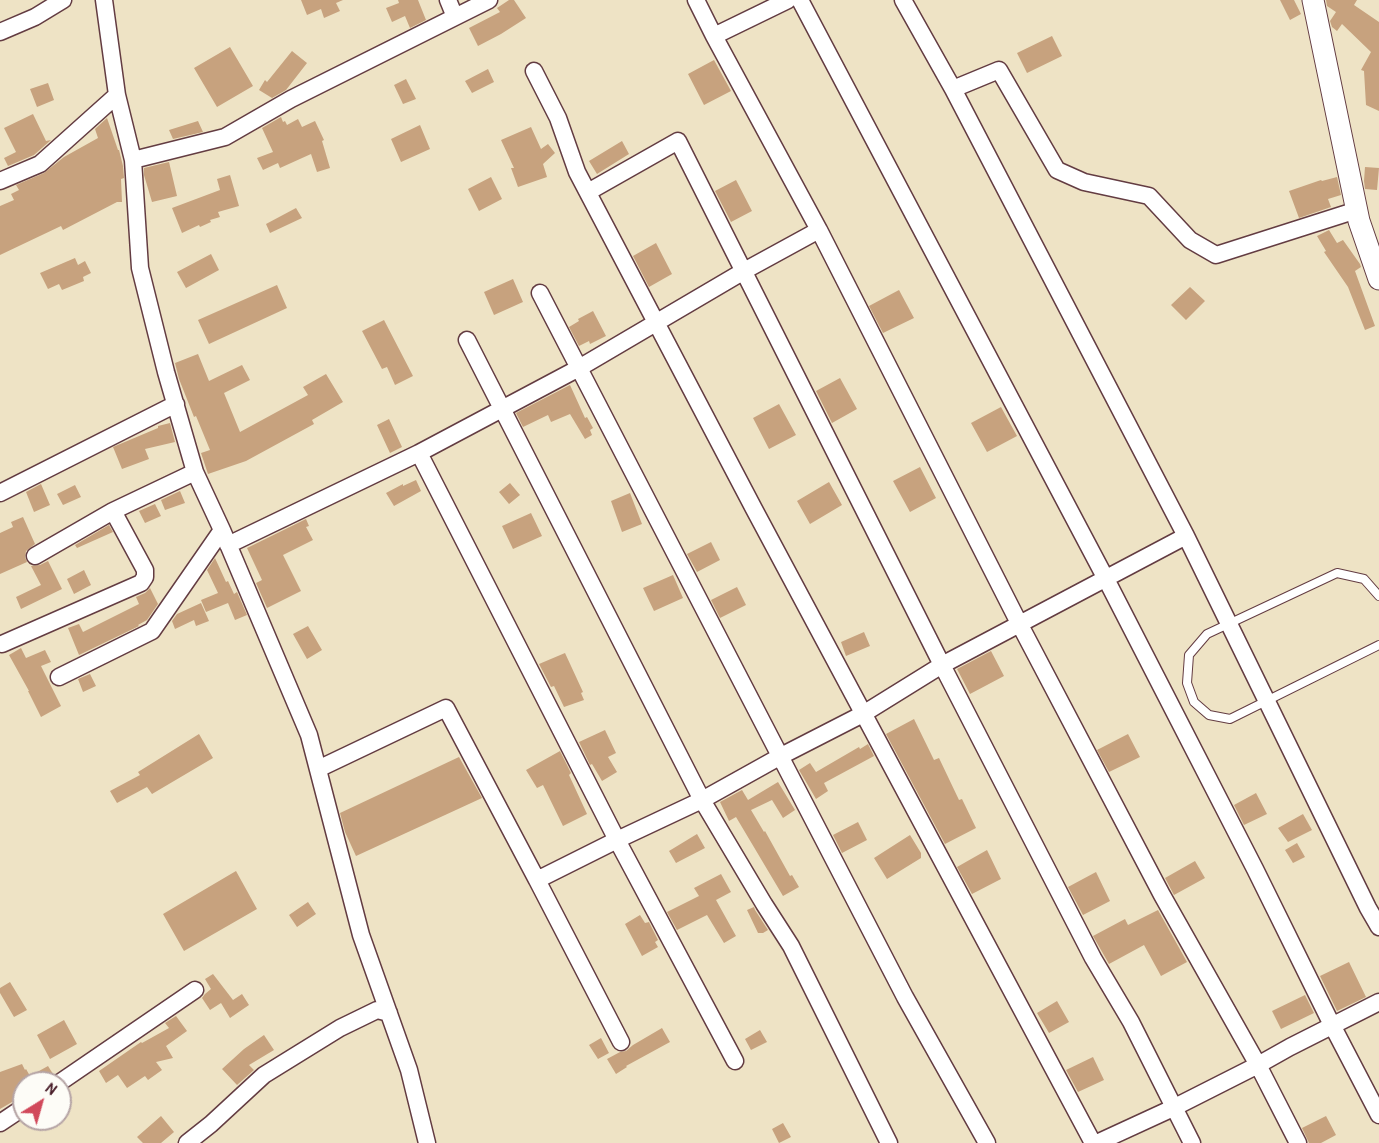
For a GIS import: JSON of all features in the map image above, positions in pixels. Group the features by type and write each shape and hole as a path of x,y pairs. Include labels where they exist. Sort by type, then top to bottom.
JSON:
{"street":[{"path":"0,32 35,17 63,0"},
{"path":"104,0 117,94 133,160 140,268 166,372 195,472 309,735 361,936 410,1070 427,1143"},
{"path":"448,0 455,17"},
{"path":"133,160 225,137 291,99 489,0"},
{"path":"696,0 819,230 1020,625 1162,895 1258,1065 1298,1143"},
{"path":"714,36 788,0"},
{"path":"800,0 1106,579 1379,1115"},
{"path":"903,0 953,89 1186,536 1379,927"},
{"path":"1313,0 1359,221 1379,279"},
{"path":"953,89 999,70 1057,170 1084,182 1149,196 1190,240 1216,255 1357,210"},
{"path":"534,71 558,118 577,172 863,714 1095,1143 1258,1065 1379,1002"},
{"path":"0,181 40,164 117,94"},
{"path":"588,192 678,141 942,665 1093,958 1131,1022 1192,1143"},
{"path":"58,677 152,631 225,538 418,453 579,368 744,271 819,230"},
{"path":"540,293 905,997 987,1143"},
{"path":"467,340 702,800 791,946 889,1143"},
{"path":"0,493 176,404"},
{"path":"418,453 617,840 735,1061"},
{"path":"35,556 113,511 195,472"},
{"path":"3,644 141,583 145,578 145,570 113,511"},
{"path":"537,880 702,800 863,714 942,665 1186,536"},
{"path":"318,769 446,708 621,1042"},
{"path":"72,1074 195,990"},
{"path":"187,1143 264,1075 340,1028 377,1010 389,1012"}],"lane":[{"path":"1379,596 1364,579 1337,573 1207,634 1189,655 1187,683 1194,702 1209,716 1230,719 1379,645"}],"building":[{"path":"301,0 343,0 336,3 340,11 324,18 321,9 307,15"},
{"path":"398,0 418,0 426,20 410,28 405,16 392,22 386,8 399,3"},
{"path":"509,0 514,0 526,18 478,46 469,28 500,12 497,8"},
{"path":"1280,0 1294,0 1301,14 1290,20"},
{"path":"1326,0 1357,0 1354,5 1379,22 1379,111 1366,105 1364,71 1361,70 1371,52 1342,24 1337,31 1332,27 1330,21 1336,12 1327,6"},
{"path":"1052,36 1062,56 1027,73 1017,53"},
{"path":"230,47 253,86 217,107 194,68"},
{"path":"292,51 307,63 286,90 272,98 259,90 265,80 267,82"},
{"path":"714,60 731,91 704,105 688,74"},
{"path":"488,69 494,82 472,93 465,81"},
{"path":"406,79 416,99 403,104 394,85"},
{"path":"48,83 54,100 37,107 30,89"},
{"path":"33,114 46,141 51,140 34,155 8,166 4,158 16,152 4,128"},
{"path":"281,117 287,125 298,119 302,127 315,121 324,140 322,141 330,168 317,172 311,154 280,168 278,163 263,170 257,158 273,152 262,128"},
{"path":"107,118 123,166 122,202 117,202 63,230 61,226 0,255 0,206 14,200 11,194 19,190 16,185 44,173 64,157 98,138 95,129"},
{"path":"198,121 203,132 173,139 169,130"},
{"path":"420,125 430,149 401,162 391,139"},
{"path":"531,127 541,149 548,144 555,153 543,164 547,177 518,187 511,168 514,168 501,140"},
{"path":"622,141 629,154 597,174 589,161"},
{"path":"169,162 177,196 152,202 144,168"},
{"path":"1365,167 1379,168 1377,190 1365,189"},
{"path":"230,175 239,206 218,212 220,217 182,233 172,208 220,190 217,179"},
{"path":"491,177 502,199 479,211 468,189"},
{"path":"1337,177 1341,195 1328,199 1331,207 1299,218 1289,191"},
{"path":"736,180 752,211 731,222 715,191"},
{"path":"296,208 302,218 270,233 266,224"},
{"path":"1329,230 1337,243 1343,240 1360,264 1361,267 1355,271 1375,326 1365,330 1348,287 1324,252 1326,251 1317,236"},
{"path":"656,243 672,274 649,287 633,256"},
{"path":"211,254 219,270 186,288 177,272"},
{"path":"75,258 78,265 85,261 91,273 83,277 84,281 62,290 59,284 48,289 40,273"},
{"path":"513,279 523,302 494,315 484,292"},
{"path":"277,285 287,308 209,344 198,320"},
{"path":"1190,287 1205,301 1186,320 1171,305"},
{"path":"899,290 914,318 883,333 869,306"},
{"path":"593,311 606,336 590,344 589,341 579,346 569,327"},
{"path":"384,320 413,376 395,385 387,367 382,369 362,331"},
{"path":"198,354 209,381 242,365 250,380 224,393 240,432 308,395 303,387 326,374 343,402 312,420 314,424 246,461 208,474 201,453 210,450 196,416 194,417 175,363"},
{"path":"840,378 857,409 832,423 816,391"},
{"path":"570,385 585,418 587,417 593,428 590,430 592,435 585,439 570,414 551,422 548,415 523,427 516,413"},
{"path":"779,404 796,435 769,449 753,418"},
{"path":"1001,407 1017,436 987,452 971,423"},
{"path":"389,419 402,447 390,453 377,425"},
{"path":"170,423 175,442 145,449 149,459 122,469 113,447 158,428 158,426"},
{"path":"920,467 936,498 910,512 893,481"},
{"path":"416,480 421,491 394,506 386,493"},
{"path":"829,482 842,505 810,524 797,501"},
{"path":"510,483 520,495 509,504 499,492"},
{"path":"41,484 50,505 34,512 26,492"},
{"path":"75,485 81,497 63,505 57,494"},
{"path":"180,491 185,503 165,510 161,500"},
{"path":"630,493 642,524 622,532 611,501"},
{"path":"155,504 161,516 145,523 139,511"},
{"path":"531,513 542,536 513,549 502,526"},
{"path":"23,517 35,544 26,551 27,562 0,574 0,533 13,527 11,522"},
{"path":"306,519 309,526 306,527 313,540 283,555 301,591 267,608 256,583 262,580 247,548"},
{"path":"109,525 113,532 77,548 75,545"},
{"path":"711,542 720,560 697,572 687,554"},
{"path":"215,558 226,582 228,581 234,594 237,592 247,615 235,620 228,603 206,612 201,600 218,593 207,570"},
{"path":"48,561 62,589 21,609 16,597 41,585 31,566"},
{"path":"84,570 91,585 74,594 67,579"},
{"path":"673,575 683,598 654,611 643,588"},
{"path":"737,587 746,605 720,618 711,600"},
{"path":"150,588 158,604 147,620 79,655 68,628 79,624 83,632 139,604 136,597"},
{"path":"201,603 209,621 196,626 194,620 175,629 172,621 177,614"},
{"path":"308,626 322,650 307,659 293,634"},
{"path":"864,632 870,646 846,656 841,642"},
{"path":"21,648 26,658 45,650 51,662 41,666 61,706 41,717 9,655"},
{"path":"991,651 1004,676 970,694 957,669"},
{"path":"565,653 583,692 581,693 584,700 564,707 554,686 551,687 539,664"},
{"path":"90,674 96,686 83,692 78,679"},
{"path":"914,719 934,760 939,758 959,800 962,799 976,828 945,844 886,734"},
{"path":"605,730 616,753 608,757 617,772 602,781 592,764 590,765 579,742"},
{"path":"199,734 213,758 152,794 147,787 117,803 110,791 140,775 138,772"},
{"path":"1128,734 1140,757 1109,772 1097,750"},
{"path":"868,744 874,756 824,783 828,791 816,799 799,770 810,763 816,772"},
{"path":"560,751 587,814 563,826 543,785 537,788 526,770"},
{"path":"459,757 482,798 356,856 345,832 340,813"},
{"path":"778,782 795,810 783,818 772,800 751,810 790,876 792,875 799,887 783,896 736,817 729,821 720,802 742,790 748,800"},
{"path":"1256,793 1267,814 1244,825 1234,805"},
{"path":"1303,814 1312,830 1288,842 1278,828"},
{"path":"858,822 867,840 842,853 833,835"},
{"path":"697,834 705,848 676,863 669,851"},
{"path":"910,835 921,853 921,858 887,879 874,858"},
{"path":"1297,843 1305,857 1293,863 1285,850"},
{"path":"987,850 1001,879 972,894 957,867"},
{"path":"1195,861 1205,878 1174,895 1165,878"},
{"path":"236,871 257,909 184,951 163,914"},
{"path":"1096,872 1110,901 1083,915 1068,887"},
{"path":"721,874 731,892 716,900 736,936 724,943 707,915 677,930 667,912 699,896 694,888"},
{"path":"308,902 316,914 297,927 289,915"},
{"path":"754,907 768,930 763,933 758,933 747,910"},
{"path":"1158,910 1187,962 1161,976 1144,945 1109,964 1093,936 1125,919 1128,925"},
{"path":"640,915 645,923 649,922 658,940 655,942 658,947 642,956 625,924"},
{"path":"1349,962 1366,997 1337,1011 1320,976"},
{"path":"213,974 233,1000 242,994 249,1005 230,1018 221,1003 210,1010 202,998 211,989 205,979"},
{"path":"10,982 27,1010 14,1017 0,993 0,988"},
{"path":"1305,995 1314,1013 1281,1029 1272,1011"},
{"path":"1057,1001 1069,1022 1049,1033 1037,1013"},
{"path":"176,1016 187,1031 166,1046 173,1058 156,1062 162,1070 148,1080 145,1076 127,1088 118,1075 106,1083 99,1071 141,1042 169,1028 165,1023"},
{"path":"64,1020 77,1044 50,1059 37,1035"},
{"path":"662,1028 670,1042 616,1074 607,1059 626,1051"},
{"path":"760,1030 767,1042 751,1050 745,1039"},
{"path":"264,1035 274,1050 249,1065 254,1070 237,1085 222,1069"},
{"path":"601,1038 609,1053 598,1059 589,1045"},
{"path":"1093,1057 1104,1080 1078,1092 1066,1070"},
{"path":"22,1064 27,1071 12,1071 12,1102 0,1109 0,1072"},
{"path":"48,1066 51,1071 39,1071"},
{"path":"161,1116 174,1132 161,1143 143,1143 137,1137"},
{"path":"1326,1116 1336,1135 1321,1143 1309,1143 1302,1128"},
{"path":"783,1123 791,1137 779,1143 772,1129"}]}
